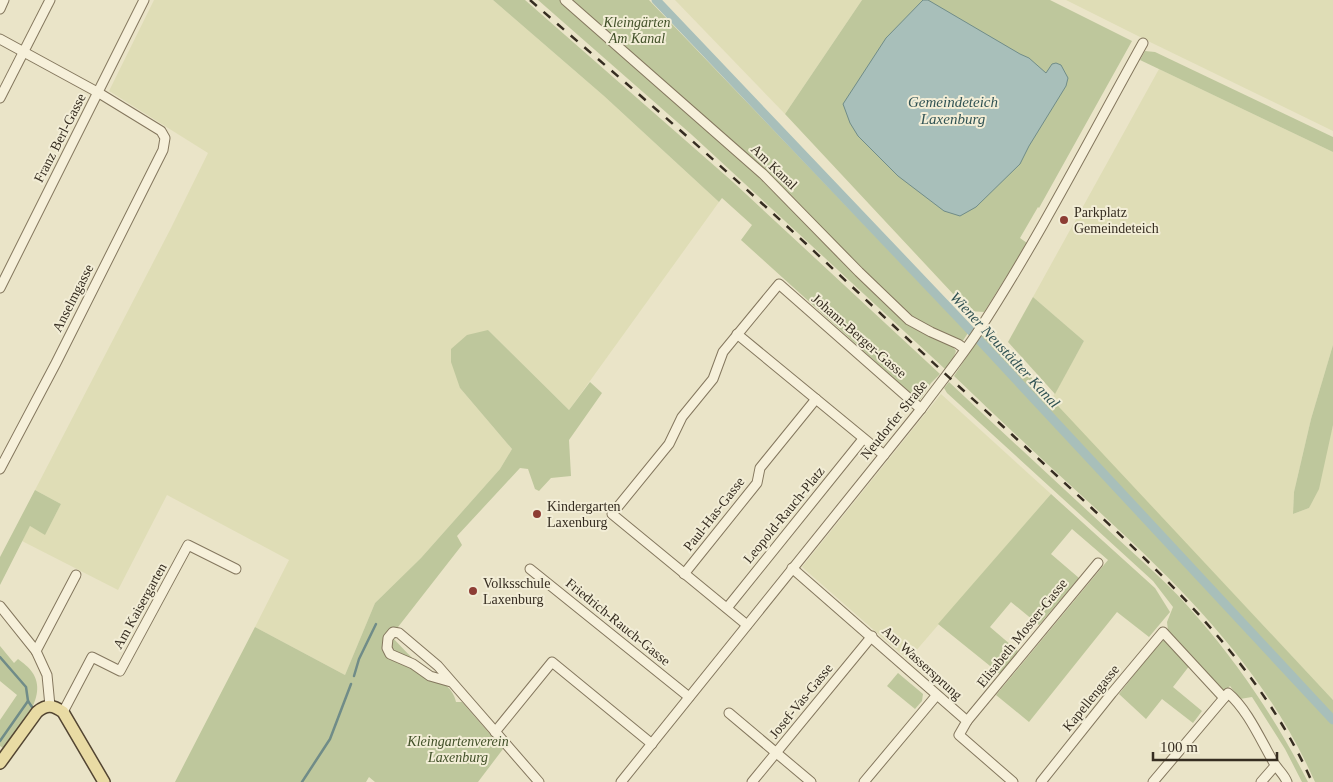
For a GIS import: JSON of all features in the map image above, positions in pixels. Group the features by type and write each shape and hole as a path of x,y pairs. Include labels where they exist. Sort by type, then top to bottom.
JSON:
{"main road":[{"path":"0,763 37,712 45,706 56,707 63,712 104,782"}],"street":[{"path":"0,9 4,0"},
{"path":"0,98 50,0"},
{"name":"Franz Berl-Gasse","path":"0,288 144,0"},
{"name":"Am Kanal","path":"565,0 763,174 909,320 965,349"},
{"path":"0,39 98,93"},
{"name":"Neudorfer Straße","path":"621,782 921,410 979,330 1036,237 1143,43"},
{"name":"Anselmgasse","path":"0,469 56,363 163,150 165,138 161,131 98,93"},
{"name":"Johann-Berger-Gasse","path":"738,334 779,284 921,410"},
{"path":"747,625 612,514 669,444 682,417 713,379 723,352 738,334 884,455"},
{"name":"Paul-Has-Gasse","path":"684,574 757,483 760,468 816,399"},
{"name":"Leopold-Rauch-Platz","path":"727,608 863,439"},
{"name":"Am Kaisergarten","path":"63,712 92,657 120,671 188,545 236,569"},
{"name":"Elisabeth Mosser-Gasse","path":"967,722 1098,563"},
{"name":"Am Wassersprung","path":"792,568 872,636 936,696 967,722"},
{"name":"Friedrich-Rauch-Gasse","path":"530,569 689,697"},
{"path":"36,651 76,575"},
{"path":"0,606 36,651 47,675 50,706"},
{"path":"451,682 430,676 413,664 390,654 387,648 388,638 393,632 399,633 438,666 539,782"},
{"name":"Kapellengasse","path":"1041,782 1163,632 1224,698"},
{"name":"Josef-Vas-Gasse","path":"752,782 872,636"},
{"path":"495,732 552,662 652,744"},
{"path":"1153,782 1228,694 1235,699 1262,740 1275,766 1283,773 1287,782"},
{"path":"864,782 936,696"},
{"path":"730,713 811,782"},
{"path":"967,722 959,735 1013,782"},
{"path":"1262,782 1275,766"}],"shaded area":[{"path":"154,0 493,0 604,96 719,202 569,410 488,330 460,388 512,449 500,469 421,558 375,603 345,675 255,627 289,560 167,495 118,590 22,541 30,526 45,534 61,504 35,490 208,153 109,91"},
{"path":"675,0 862,0 785,114"},
{"path":"1066,0 1333,0 1333,131 1150,42"},
{"path":"1159,69 1333,152 1333,345 1311,419 1294,492 1293,514 1309,508 1333,425 1333,700 1051,400 1084,341 1033,297"},
{"path":"941,394 1051,494 908,660 802,567"}],"green space":[{"path":"493,0 525,0 733,182 940,374 931,383 919,401 741,240 752,225 722,198 719,202 604,96"},
{"name":"Kleingärten Am Kanal","path":"538,0 649,0 968,333 962,342 951,344 956,351 953,359 945,369 692,135"},
{"path":"862,0 1050,0 1132,41 1039,208 1020,238 1027,243 1025,247 984,312 969,311 785,114"},
{"path":"1145,51 1155,52 1333,137 1333,152 1140,60"},
{"path":"1033,297 1084,341 1055,394 1008,342"},
{"name":"Kleingartenverein Laxenburg","path":"488,330 569,410 590,382 602,393 569,440 571,476 551,478 539,491 535,489 528,469 520,468 457,536 462,545 391,636 416,661 448,687 456,702 462,702 503,749 478,782 375,782 369,777 366,782 175,782 255,627 345,675 375,603 421,558 500,469 512,449 460,388 451,362 451,349 467,335"},
{"path":"983,332 989,332 1333,700 1333,782 1315,782 1294,739 1269,699 1213,626 1182,592 1150,559 954,376"},
{"path":"1333,345 1333,425 1319,489 1309,508 1293,514 1294,492 1311,419"},
{"path":"949,382 1153,571 1188,606 1230,657 1258,697 1308,782 1302,782 1285,749 1252,697 1240,699 1230,686 1225,691 1220,690 1204,669 1168,631 1167,622 1173,607 1153,581 947,393 944,388"},
{"path":"35,490 61,504 45,535 30,526 0,585 0,557"},
{"path":"1051,494 1155,588 1170,612 1149,637 1117,612 1029,722 996,695 1108,560 1072,529 1051,554 1079,578 1039,625 1011,602 990,627 1018,651 1000,674 938,624"},
{"path":"1167,639 1190,665 1173,687 1202,711 1193,723 1162,699 1146,719 1119,694 1160,642"},
{"path":"0,646 14,663 18,659 31,670 36,682 37,692 23,723 3,748 0,746 0,720 17,695 0,681"},
{"path":"898,673 923,694 922,701 915,709 887,686"}],"water":[{"name":"Gemeindeteich Laxenburg","path":"923,0 928,0 1029,58 1046,73 1052,64 1061,65 1068,78 1066,86 1020,164 976,207 960,216 944,211 898,176 858,136 850,123 843,104 886,38"}],"waterway":[{"name":"Wiener Neustädter Kanal","path":"656,0 968,328 1333,720"},
{"path":"354,676 359,659 376,624"},
{"path":"0,657 26,687 28,701 0,741"},
{"path":"302,782 330,739 351,684"},
{"path":"28,701 32,707"}],"railway":[{"path":"530,0 757,199 1143,557 1199,615 1251,678 1294,745 1312,782"}],"place":[{"name":"Parkplatz Gemeindeteich","path":"1064,220"},
{"name":"Kindergarten Laxenburg","path":"537,514"},
{"name":"Volksschule Laxenburg","path":"473,591"}]}
